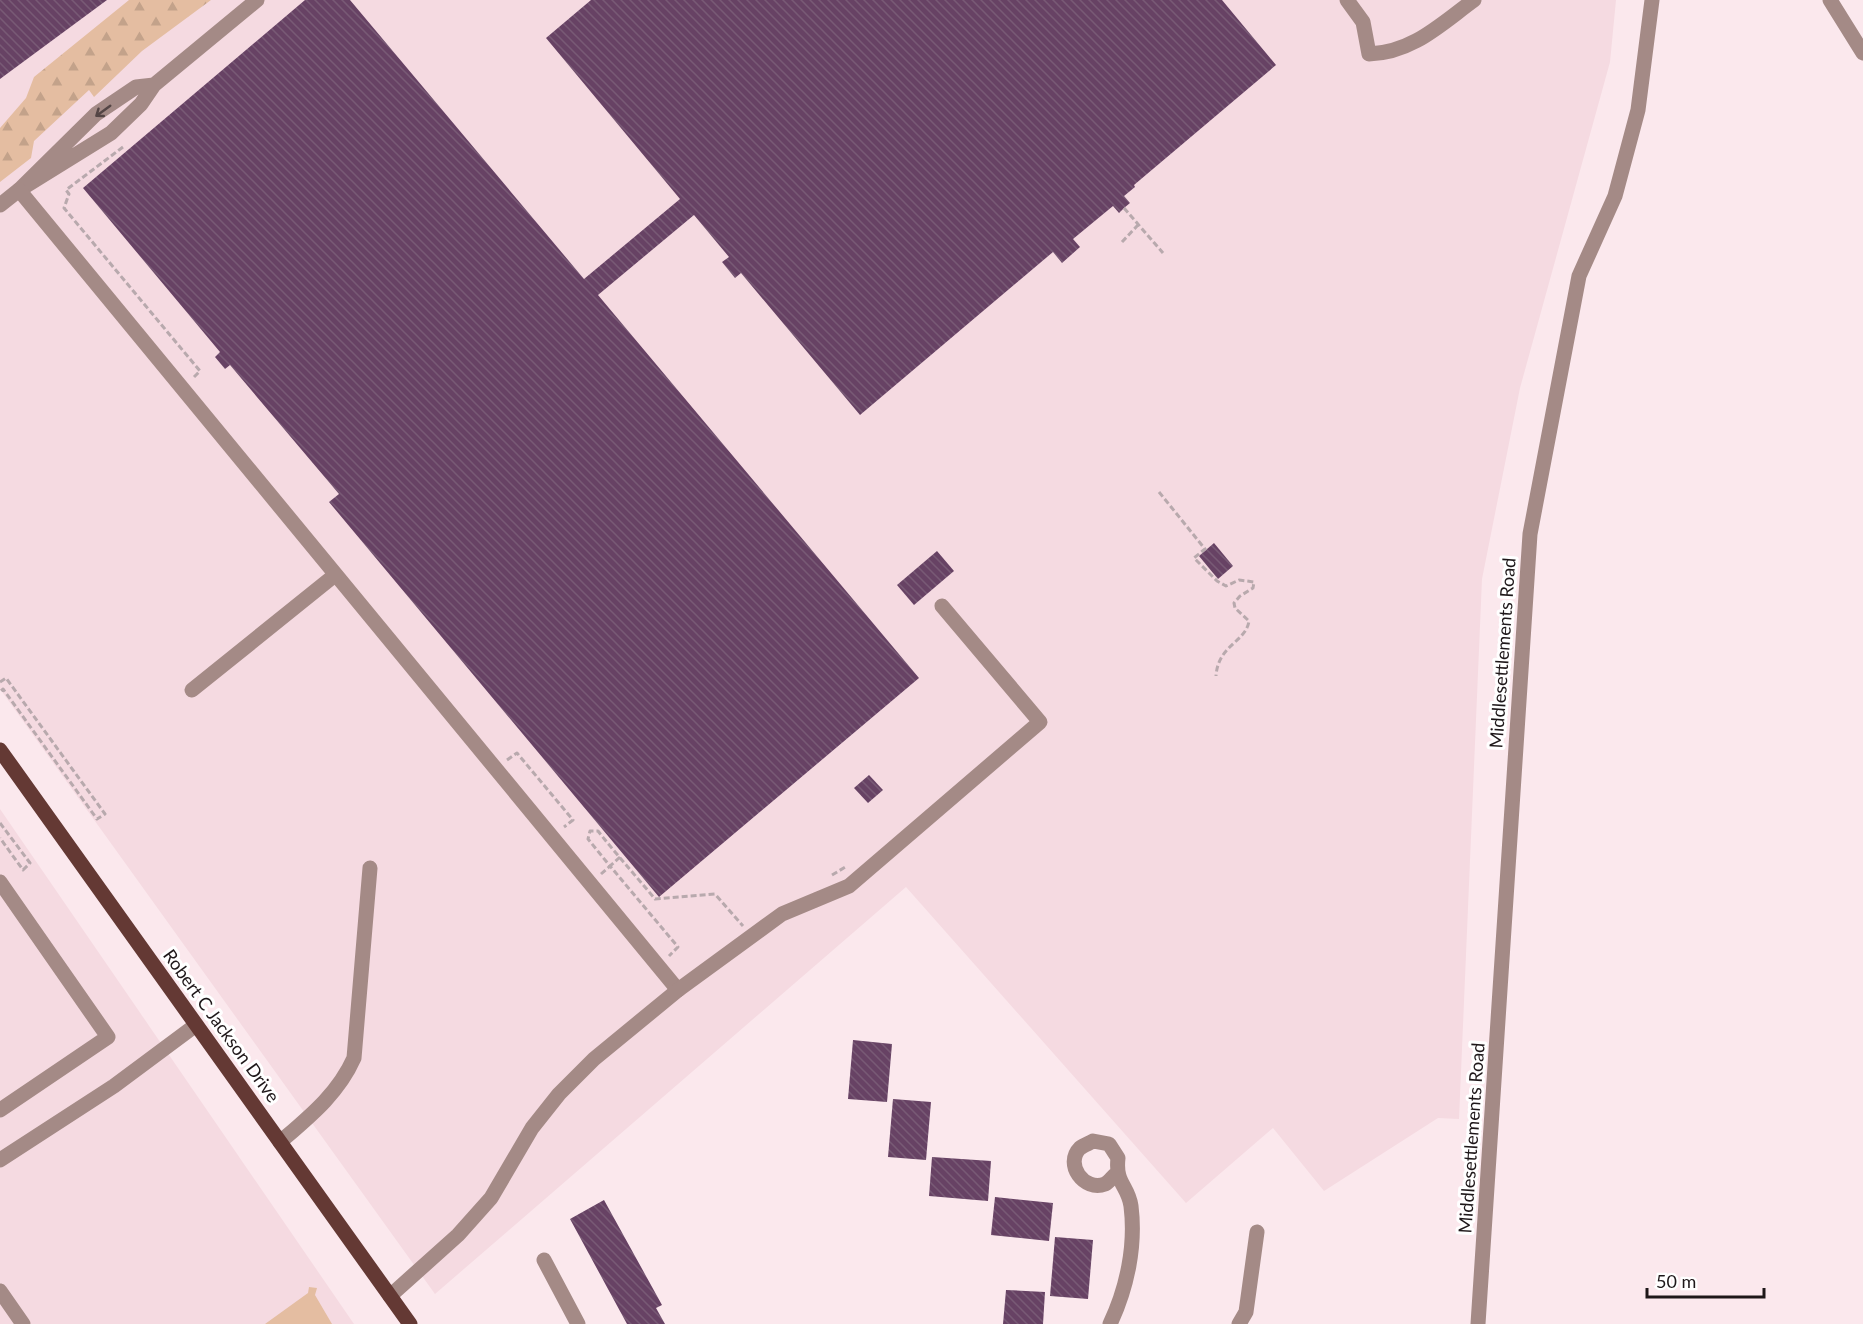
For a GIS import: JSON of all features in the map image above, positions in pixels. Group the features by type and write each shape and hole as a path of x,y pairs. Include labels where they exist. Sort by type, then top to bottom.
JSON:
{"main road":[{"name":"Robert C Jackson Drive","path":"0,750 410,1324"}],"street":[{"path":"19,190 111,133 141,104 154,85 257,0"},
{"path":"1347,0 1363,22 1369,54 1389,54 1410,46 1474,0"},
{"name":"Middlesettlements Road","path":"1478,1324 1530,534 1579,276 1615,195 1638,110 1652,0"},
{"path":"1830,0 1863,53"},
{"path":"0,205 19,190 96,114 136,87 154,85"},
{"path":"19,190 678,990"},
{"path":"192,690 335,575"},
{"path":"390,1296 458,1235 491,1198 531,1128 559,1094 594,1059 678,990 782,914 849,886 1040,722 942,606"},
{"path":"280,1142 333,1094 345,1079 354,1058 370,868"},
{"path":"0,882 108,1037 0,1110"},
{"path":"0,1160 114,1086 196,1025"},
{"path":"1110,1324 1130,1270 1131,1204 1116,1174"},
{"path":"1239,1324 1246,1312 1257,1232"},
{"path":"544,1260 578,1324"},
{"path":"0,1291 23,1324"}],"path":[{"path":"123,147 66,190 69,194 64,208 200,371 189,381"},
{"path":"1124,208 1163,253"},
{"path":"1122,242 1138,225"},
{"path":"1159,492 1205,549 1194,558 1209,574 1226,586 1239,580 1254,582 1253,588 1234,603 1235,608 1249,621 1248,629 1221,656 1216,676"},
{"path":"0,682 6,678 105,814 97,819 2,691"},
{"path":"498,753 506,762 517,753 573,820 561,829"},
{"path":"0,823 30,863 23,870 0,838"},
{"path":"675,963 668,957 678,947 588,839 590,831 598,831 655,899 715,894 743,926 735,932"},
{"path":"593,868 599,876 620,857"},
{"path":"828,878 848,866"}],"shaded area":[{"path":"0,0 1616,0 1610,62 1520,388 1482,579 1459,1119 1438,1118 1324,1191 1273,1128 1186,1203 906,887 435,1294 0,689"},
{"path":"0,809 354,1324 0,1324"}],"green space":[{"path":"129,0 211,0 142,51 94,97 89,90 34,141 31,158 0,182 0,128 26,98 34,77"},
{"path":"309,1287 317,1288 315,1295 332,1324 265,1324 308,1293"}],"building":[{"path":"0,0 107,0 0,79"},
{"path":"305,0 350,0 584,279 680,199 546,38 591,0 1222,0 1276,65 1134,185 1135,187 1124,196 1130,203 1119,213 1113,206 1073,239 1080,247 1062,263 1053,252 860,415 741,273 735,278 722,262 729,257 694,215 598,295 919,678 659,897 329,502 339,494 230,365 225,369 215,357 220,352 83,188"},
{"path":"1214,543 1233,566 1218,579 1199,556"},
{"path":"937,551 954,571 914,605 897,585"},
{"path":"869,775 883,790 868,803 854,788"},
{"path":"853,1040 892,1044 887,1102 848,1099"},
{"path":"893,1099 931,1102 926,1160 888,1157"},
{"path":"932,1157 991,1161 988,1201 929,1196"},
{"path":"995,1197 1053,1203 1049,1241 991,1235"},
{"path":"604,1200 662,1305 656,1308 665,1324 627,1324 570,1219"},
{"path":"1055,1237 1093,1240 1088,1299 1050,1296"},
{"path":"1006,1290 1045,1292 1043,1324 1003,1324"}]}
